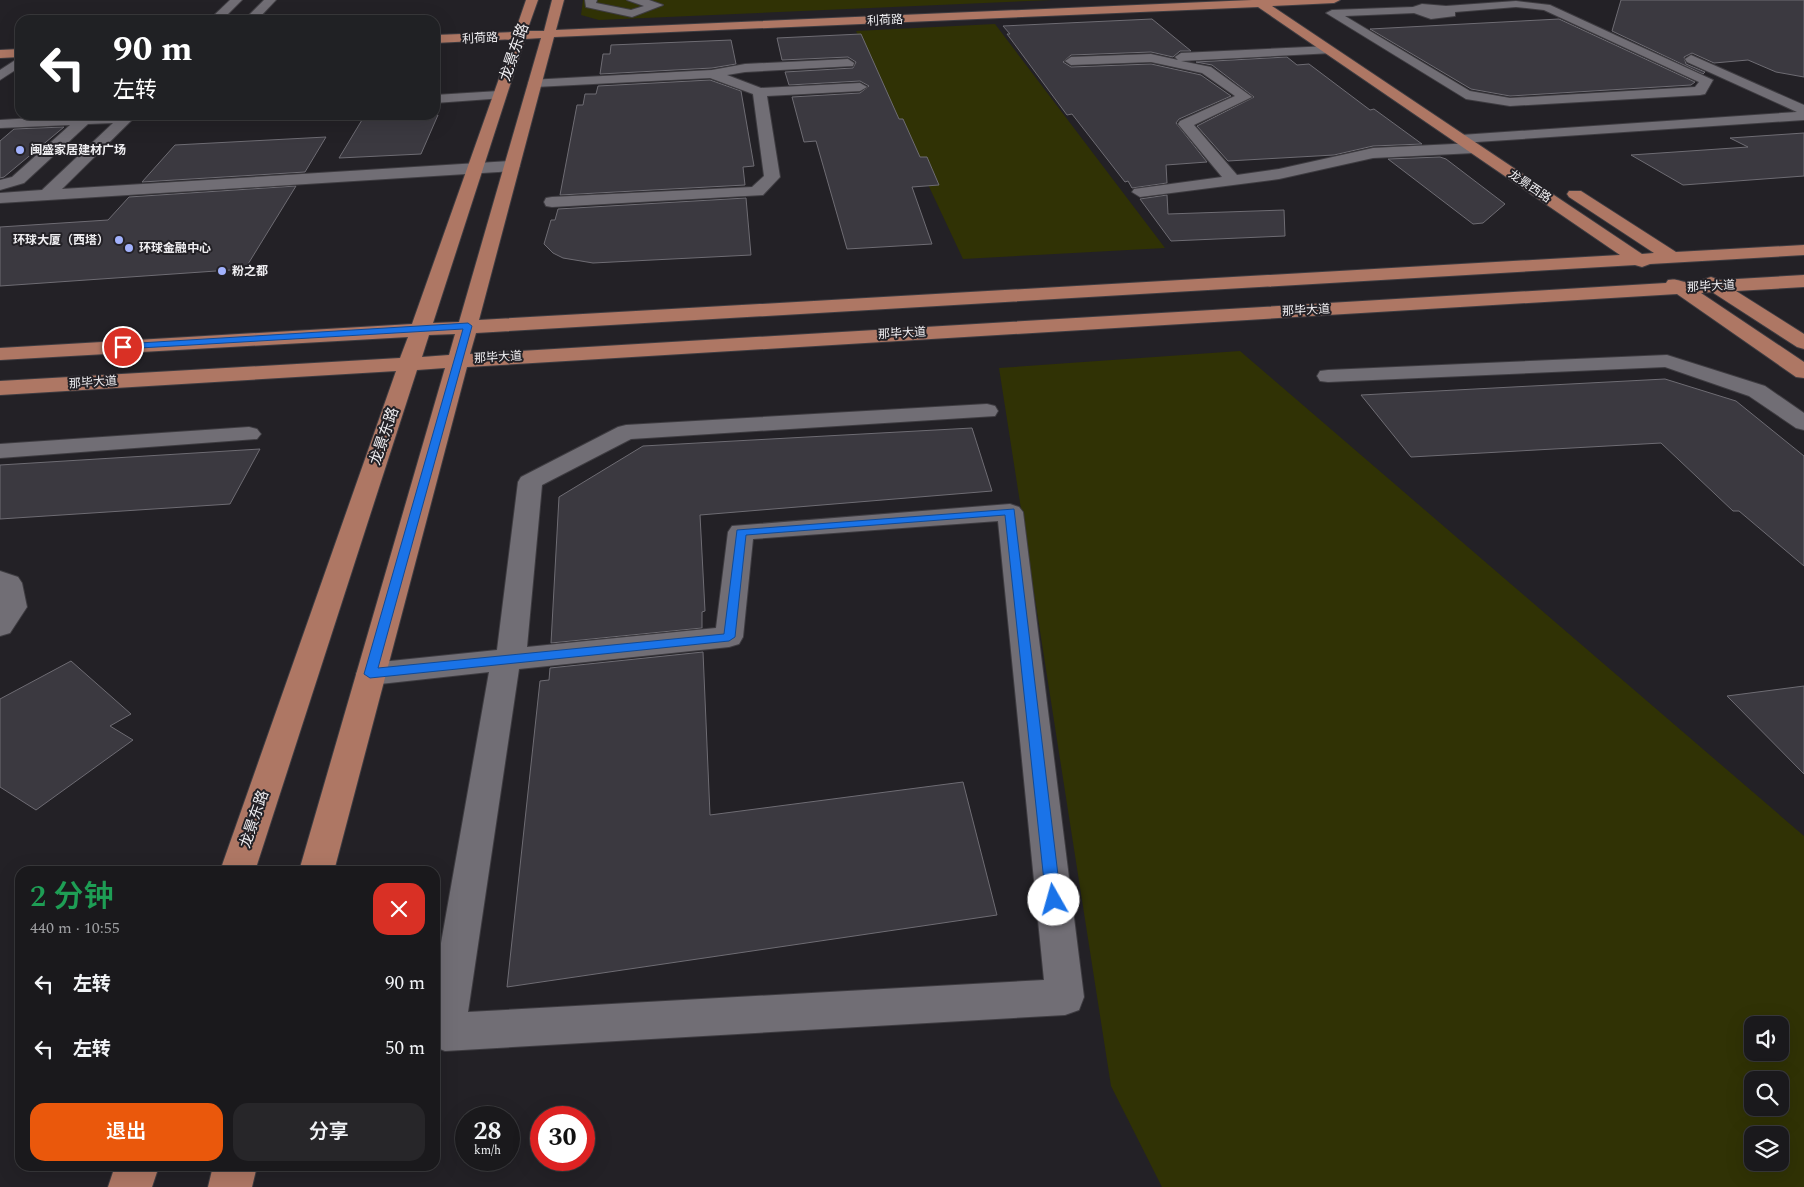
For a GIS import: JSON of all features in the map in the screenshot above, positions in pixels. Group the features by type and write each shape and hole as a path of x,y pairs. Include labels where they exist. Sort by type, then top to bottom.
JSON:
{"main road":[{"name":"龙景东路","path":"239,866 532,0"},
{"name":"龙景东路","path":"317,866 558,0"},
{"name":"利荷路","path":"440,40 549,32 1229,0"},
{"name":"利荷路","path":"549,32 1334,0"},
{"path":"1280,1 1414,88"},
{"name":"龙景西路","path":"1258,2 1804,372"},
{"name":"利荷路","path":"440,35 520,34"},
{"path":"0,54 15,53"},
{"path":"0,59 15,59"},
{"name":"龙景西路","path":"1463,121 1513,153"},
{"name":"龙景西路","path":"1563,186 1804,344"},
{"path":"0,354 1804,250"},
{"name":"那毕大道","path":"0,388 409,362 1804,281"},
{"path":"130,1187 135,1171"},
{"path":"230,1187 235,1171"}],"street":[{"path":"220,15 236,0"},
{"path":"255,15 270,0"},
{"path":"591,0 590,5 632,14 656,5 633,0"},
{"path":"1395,0 1419,11"},
{"path":"1426,0 1446,10 1512,17 1566,16"},
{"path":"1560,0 1804,110"},
{"path":"1516,4 1546,7 1706,80 1700,91 1510,102 1466,95 1332,14 1419,11 1516,4"},
{"path":"1350,24 1411,22 1419,11"},
{"path":"1071,61 1329,50"},
{"path":"1151,58 1206,70 1244,97 1185,124 1232,180"},
{"path":"0,75 15,63"},
{"path":"535,83 712,74 745,68 848,63"},
{"path":"0,75 15,74"},
{"path":"712,74 760,92 860,87"},
{"path":"552,202 758,192 772,177 760,92"},
{"path":"440,99 500,95"},
{"path":"1140,192 1279,174 1373,153 1468,143 1488,137 1804,116"},
{"path":"0,124 50,120"},
{"path":"0,185 18,180 84,120"},
{"path":"47,195 124,120"},
{"path":"0,198 512,166"},
{"path":"1328,376 1667,361 1757,391 1804,422"},
{"path":"370,674 509,659 729,637 741,532 1010,512 1065,998 445,1032 509,659 530,482 626,432 987,410"},
{"path":"0,451 249,434"},
{"path":"0,580 8,583 13,607 0,626"}],"shaded area":[{"path":"583,0 1052,0 599,20 581,15"},
{"path":"995,24 1165,248 963,259 856,31"},
{"path":"1240,351 1804,836 1804,1187 1162,1187 1111,1086 999,368"}],"building":[{"path":"1621,0 1804,0 1804,77 1776,72 1748,60 1714,63 1692,53 1684,57 1686,64 1705,72 1703,74 1612,31"},
{"path":"1152,19 1191,51 1180,51 1173,57 1151,52 1071,55 1063,62 1071,67 1151,64 1201,75 1231,96 1179,119 1176,123 1207,162 1166,165 1167,183 1132,188 1128,181 1125,182 1072,114 1067,115 1003,26"},
{"path":"1559,19 1695,82 1691,85 1510,96 1471,89 1370,29"},
{"path":"861,34 899,119 903,119 920,157 927,157 939,185 912,187 932,244 847,249 816,141 804,142 792,97 860,93 869,86 860,81 789,85 785,72 853,68 856,62 848,57 782,60 777,38"},
{"path":"731,40 736,64 712,68 600,74 603,54 610,54 611,45"},
{"path":"1287,57 1297,65 1309,64 1370,110 1374,109 1422,144 1373,146 1334,155 1228,161 1197,126 1254,97 1212,65 1196,62"},
{"path":"710,80 741,91 754,166 743,167 745,185 560,195 577,105 583,105 585,94 596,94 598,86"},
{"path":"362,120 436,120 421,154 339,158"},
{"path":"64,127 4,177 0,178 0,141 14,129"},
{"path":"1804,133 1804,176 1683,185 1631,155 1748,147 1730,138"},
{"path":"326,137 305,172 142,182 175,145"},
{"path":"1440,157 1446,159 1505,204 1483,223 1473,224 1388,159"},
{"name":"环球金融中心","path":"296,186 245,269 0,286 0,227 108,220 129,197"},
{"path":"1167,195 1168,214 1284,210 1285,236 1171,241 1140,199"},
{"path":"746,198 751,255 593,263 563,258 553,253 544,244 551,220 555,220 558,209"},
{"path":"1665,379 1736,401 1804,456 1804,566 1739,511 1733,511 1661,443 1411,457 1361,395"},
{"path":"972,428 992,491 700,515 705,611 702,612 702,628 551,643 559,497 643,446"},
{"path":"260,449 230,504 0,519 0,465"},
{"path":"703,652 710,815 963,782 997,915 507,987 540,681 549,680 550,668"},
{"path":"71,661 131,714 110,726 133,740 36,810 0,787 0,699"},
{"path":"1804,686 1804,774 1727,696"}],"place":[{"name":"闽盛家居建材广场","path":"20,150"},
{"name":"环球大厦（西塔）","path":"119,240"},
{"name":"环球金融中心","path":"129,248"},
{"name":"粉之都","path":"222,271"}],"route":[{"path":"123,347 468,326 370,674 729,637 741,532 1010,512 1054,900"}]}
